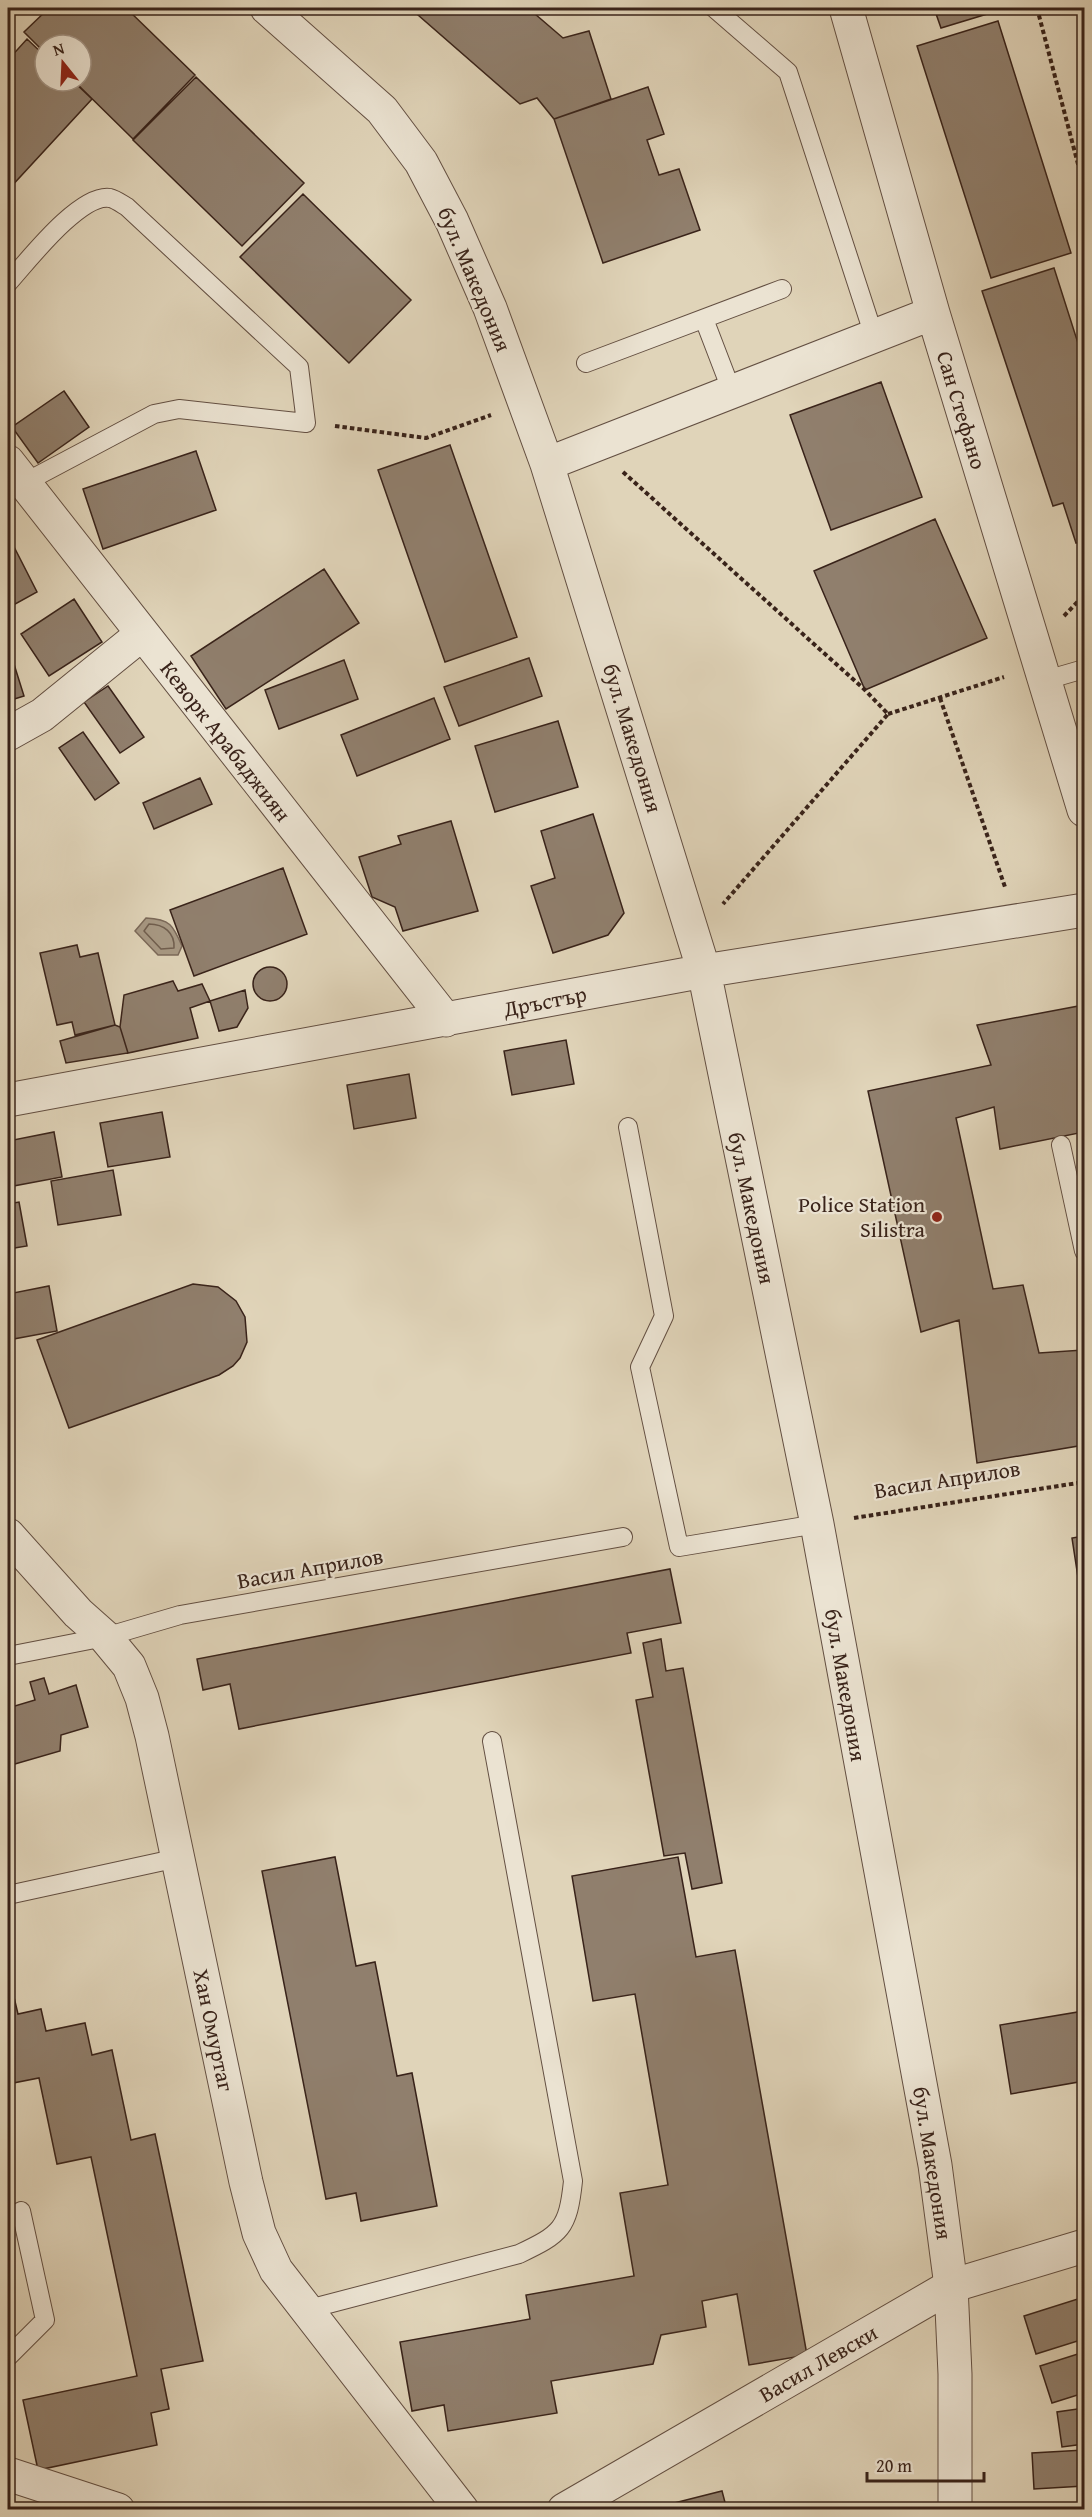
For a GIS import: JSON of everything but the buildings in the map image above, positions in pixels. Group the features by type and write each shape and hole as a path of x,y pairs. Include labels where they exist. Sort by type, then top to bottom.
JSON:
{"street":[{"name":"бул. Македония","path":"267,8 382,110 421,162 462,243 490,308 547,464 695,936 817,1524 935,2164 951,2286 955,2374 955,2510"},
{"name":"Сан Стефано","path":"846,8 933,313 1084,810"},
{"path":"547,464 933,313"},
{"name":"Кеворк Арабаджиян","path":"16,472 446,1020"},
{"path":"8,734 42,715 142,634"},
{"name":"Дръстър","path":"8,1100 704,971 1084,910"},
{"name":"Хан Омуртаг","path":"8,1535 78,1613 105,1637 129,1666 142,1698 246,2182 259,2233 276,2270 462,2510"},
{"name":"Васил Левски","path":"565,2509 951,2286 1084,2246"},
{"path":"8,2474 118,2510"}],"lane":[{"path":"714,8 788,72 874,336"},
{"path":"8,283 77,210 93,201 109,198 127,207 299,367 306,423 179,409 154,414 16,472"},
{"path":"586,363 782,289"},
{"path":"704,319 732,392"},
{"path":"1043,673 1084,669"},
{"path":"628,1127 664,1316 640,1367 679,1547 817,1524"},
{"path":"1060,1145 1084,1251"},
{"name":"Васил Априлов","path":"8,1656 105,1637 180,1615 623,1537"},
{"path":"305,2310 519,2254 552,2238 570,2212 573,2181 492,1741"},
{"path":"8,1895 178,1858"},
{"path":"8,2357 45,2320 21,2211"}],"path":[{"path":"1037,8 1084,187"},
{"path":"306,423 426,438 525,403"},
{"path":"594,445 865,690 888,714"},
{"path":"695,936 888,714 940,698 1043,673"},
{"path":"940,698 1016,920"},
{"name":"Васил Априлов","path":"817,1524 1084,1482"}],"water":[{"path":"146,918 170,924 182,946 178,955 158,955 135,931"}],"place":[{"name":"Police Station Silistra","path":"937,1217"}]}
